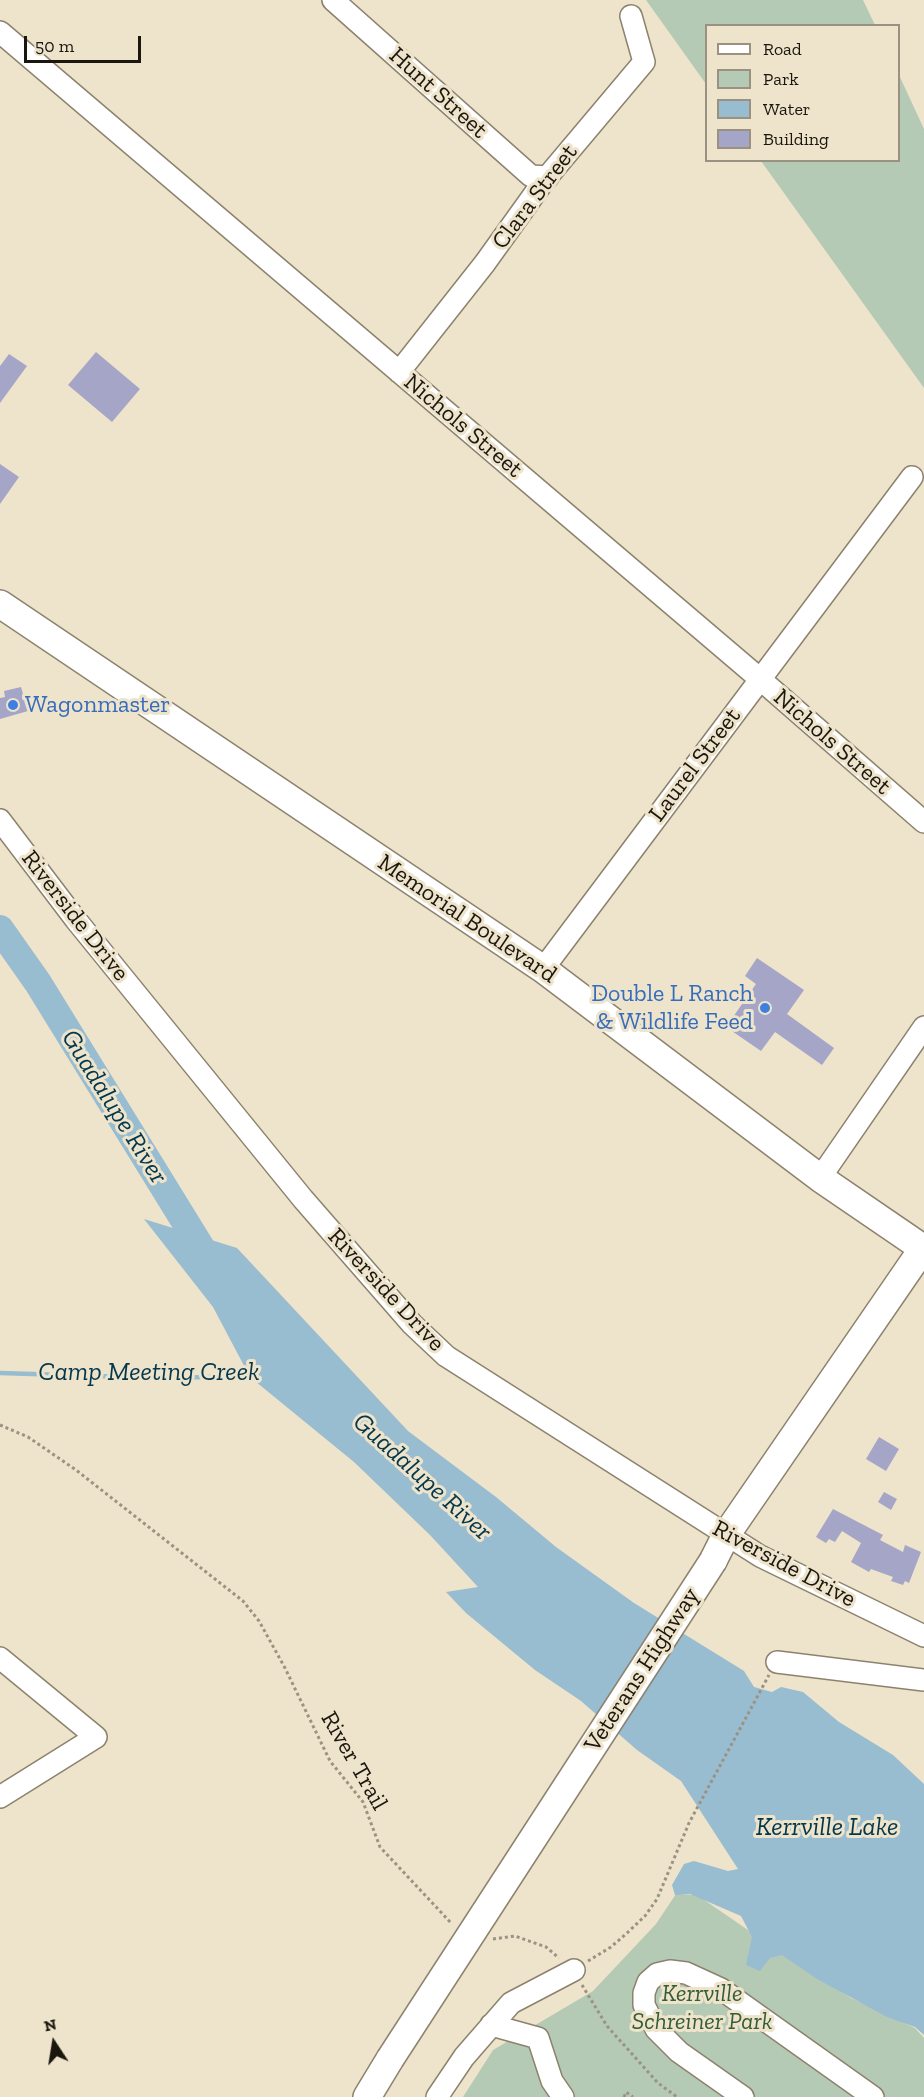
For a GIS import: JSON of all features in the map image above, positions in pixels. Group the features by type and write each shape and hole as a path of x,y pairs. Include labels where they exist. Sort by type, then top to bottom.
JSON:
{"main road":[{"name":"Memorial Boulevard","path":"0,604 543,969 820,1178 924,1248"},
{"name":"Veterans Highway","path":"367,2097 713,1561 726,1535 924,1248"}],"street":[{"name":"Hunt Street","path":"333,0 531,176 548,177"},
{"name":"Clara Street","path":"399,372 464,290 548,177 644,62 631,16"},
{"name":"Nichols Street","path":"0,32 760,678 924,822"},
{"name":"Laurel Street","path":"543,969 912,477"},
{"name":"Riverside Drive","path":"0,820 76,920 303,1199 421,1332 446,1356 760,1556 924,1636"},
{"path":"820,1178 924,1027"},
{"path":"0,1658 96,1737 0,1797"},
{"path":"777,1662 924,1680"},
{"path":"437,2097 464,2057 511,2003 574,1970"},
{"path":"743,2097 679,2052 656,2029 644,2005 644,1993 648,1982 657,1974 670,1971 686,1973 720,1989 873,2097"},
{"path":"491,2025 538,2038 552,2081 563,2097"}],"path":[{"name":"River Trail","path":"0,1425 28,1437 76,1470 243,1601 259,1621 285,1668 330,1761 363,1802 380,1847 448,1922 457,1926"},
{"path":"574,1970 611,1947 645,1916 665,1884 689,1823 766,1682"},
{"path":"484,1941 515,1936 546,1947 574,1970 607,2026 658,2083 677,2097"},
{"path":"624,2097 626,2092 633,2097"}],"green space":[{"path":"646,0 863,0 875,24 705,24 705,83"},
{"path":"900,77 924,129 924,388 762,162 900,162"},
{"name":"Kerrville Schreiner Park","path":"676,1894 697,1895 851,1998 915,2028 924,2038 924,2097 463,2097 493,2050 593,1991 656,1924"}],"water":[{"name":"Kerrville Lake","path":"144,1219 237,1248 408,1431 496,1497 556,1547 634,1603 744,1671 754,1687 772,1692 781,1687 803,1692 839,1722 893,1755 924,1784 924,2035 915,2027 887,2017 817,1979 782,1955 770,1958 760,1971 746,1965 752,1937 741,1916 690,1894 675,1895 672,1885 684,1864 694,1861 728,1871 738,1869 681,1781 637,1750 581,1701 535,1670 466,1613 446,1592 478,1587 430,1535 354,1462 250,1377 213,1307"}],"building":[{"path":"96,352 140,389 112,422 68,385"},
{"path":"9,354 27,366 0,403 0,366"},
{"path":"0,464 19,477 0,504"},
{"name":"Wagonmaster","path":"21,687 28,711 0,719 0,698 5,697 4,691"},
{"name":"Double L Ranch & Wildlife Feed","path":"757,958 804,990 787,1014 834,1048 822,1065 775,1032 761,1051 726,1027 756,984 745,976"},
{"path":"879,1437 899,1449 886,1471 866,1459"},
{"path":"884,1492 897,1499 891,1510 878,1502"},
{"path":"833,1509 883,1535 880,1540 903,1552 905,1545 921,1552 909,1583 905,1581 903,1585 891,1581 893,1577 871,1569 869,1572 851,1562 861,1543 842,1531 835,1542 829,1539 826,1543 816,1537"}],"waterway":[{"name":"Guadalupe River","path":"0,929 38,983 213,1267"},
{"name":"Camp Meeting Creek","path":"0,1373 160,1378 255,1376"}],"place":[{"name":"Wagonmaster","path":"13,705"},
{"name":"Double L Ranch & Wildlife Feed","path":"765,1008"}]}
